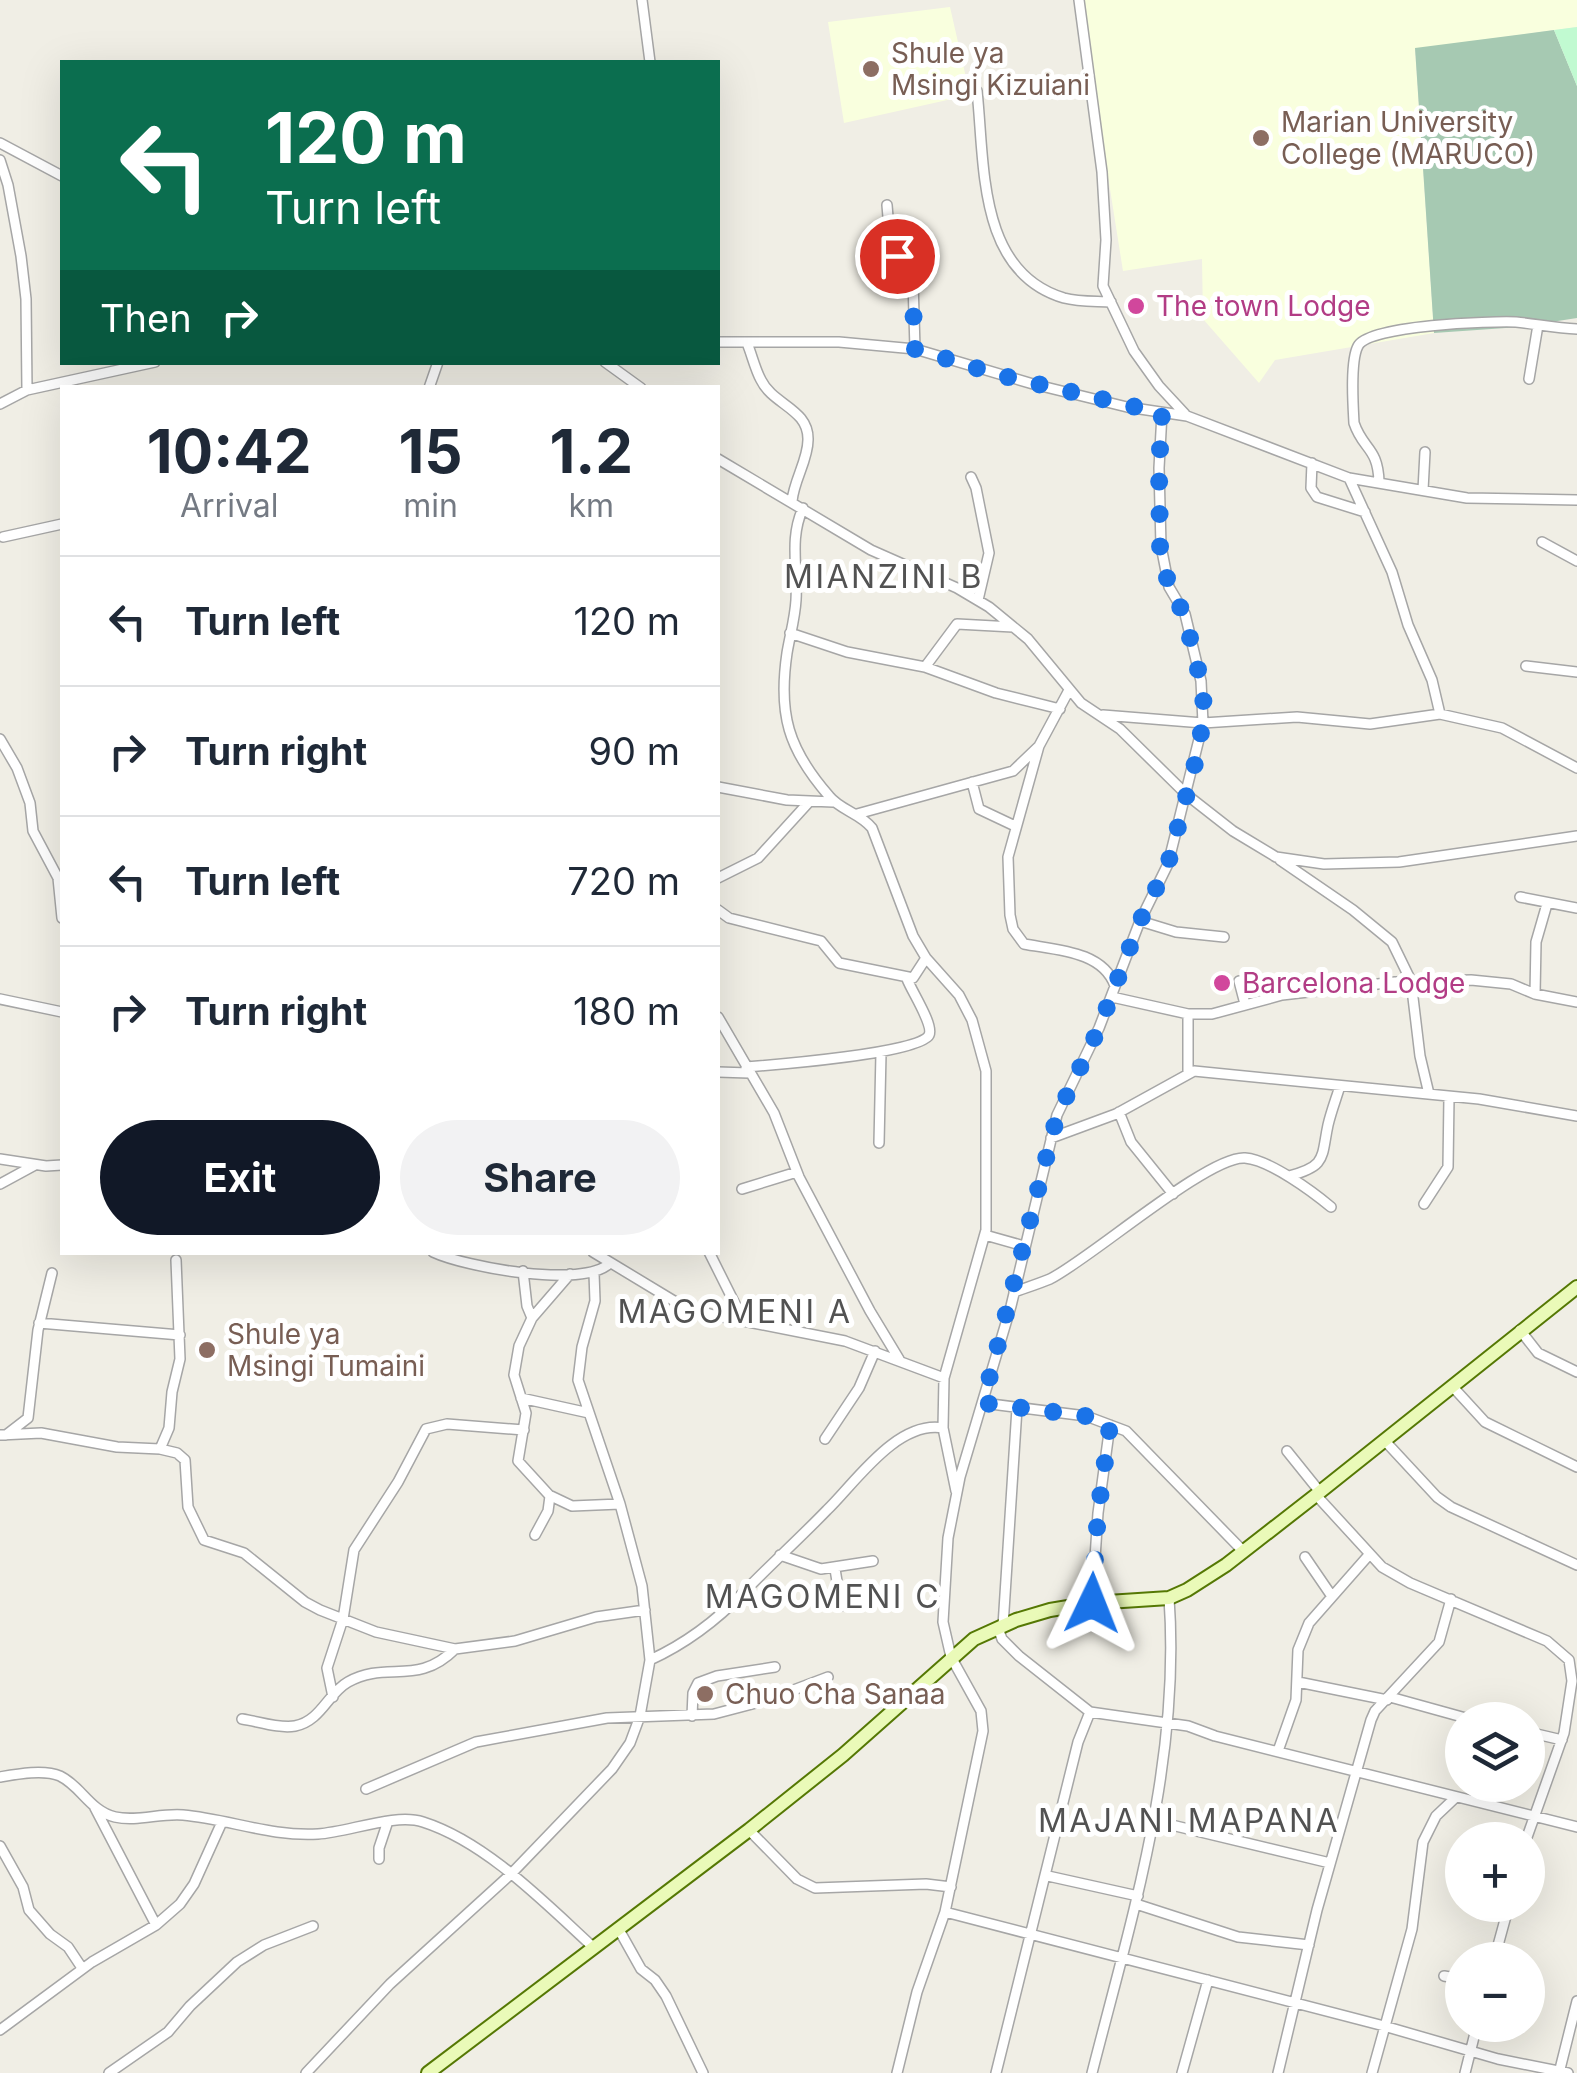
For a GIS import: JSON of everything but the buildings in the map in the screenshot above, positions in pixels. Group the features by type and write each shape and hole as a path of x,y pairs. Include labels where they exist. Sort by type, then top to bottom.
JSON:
{"main road":[{"path":"428,2073 749,1830 843,1755 974,1639 1050,1610 1169,1598 1202,1582 1577,1287"}],"street":[{"path":"642,0 650,60"},
{"path":"1079,0 1102,172 1106,240 1101,277 1134,351 1187,416"},
{"path":"978,91 990,208 1007,258 1028,278 1061,297 1111,302"},
{"path":"0,143 60,175"},
{"path":"0,160 21,256 26,299 27,390"},
{"path":"887,205 890,242 912,281 915,349"},
{"path":"1379,482 1376,457 1354,423 1356,357 1364,339 1398,330 1461,324 1512,322 1577,329"},
{"path":"1529,379 1538,325"},
{"path":"720,341 838,342 915,349 1016,380 1187,416 1349,478 1467,498 1577,500"},
{"path":"747,343 761,382 807,426 808,448 792,500"},
{"path":"0,404 27,390 142,365"},
{"path":"610,365 636,385"},
{"path":"897,2073 917,1992 945,1912 984,1730 981,1710 946,1640 942,1605 956,1494 1014,1292 1063,1100 1114,993 1140,921 1168,864 1203,723 1201,680 1184,614 1169,587 1160,546 1162,413"},
{"path":"1423,490 1425,452"},
{"path":"720,460 871,550 978,600 1045,657 1068,692 1120,729 1187,794 1233,831 1276,857 1392,942 1411,981 1420,1056 1430,1094"},
{"path":"1312,463 1311,488 1317,497 1364,512"},
{"path":"971,476 988,553 978,600"},
{"path":"1349,478 1425,659 1440,714"},
{"path":"803,508 794,534 796,600 782,701 784,719 799,751 833,802"},
{"path":"3,537 60,524"},
{"path":"1542,542 1577,561"},
{"path":"925,667 957,624 1014,627"},
{"path":"790,634 847,652 925,667 996,693 1060,710"},
{"path":"1526,666 1577,672"},
{"path":"1068,692 1039,746 1015,826 1008,868 1010,915 1024,944 1096,960 1112,977 1114,993"},
{"path":"1099,715 1203,723 1297,718 1370,724 1440,714 1502,728 1577,768"},
{"path":"0,739 17,768 30,803 33,831 60,878"},
{"path":"857,814 1006,774 1039,746"},
{"path":"972,782 979,809 1015,826"},
{"path":"720,786 808,802 833,802 857,814 872,828 926,958 972,1020 986,1071 988,1174 985,1235 944,1378 943,1428 956,1494"},
{"path":"720,877 758,858 808,802"},
{"path":"1276,857 1324,864 1399,862 1577,836"},
{"path":"1520,898 1577,908"},
{"path":"1536,994 1536,942 1548,904"},
{"path":"720,911 729,918 822,941 839,963 906,979 917,975 926,958"},
{"path":"1140,921 1176,932 1224,937"},
{"path":"720,1072 881,1053 921,1044 930,1032 928,1020 906,979"},
{"path":"1240,981 1244,1004"},
{"path":"1114,993 1188,1014 1212,1014 1282,996 1411,981 1507,983 1536,994 1577,1002"},
{"path":"0,999 60,1012"},
{"path":"1188,1014 1188,1073"},
{"path":"720,1021 774,1113 797,1172 900,1359"},
{"path":"879,1143 881,1053"},
{"path":"1052,1138 1120,1112 1188,1073 1224,1073 1449,1096 1577,1116"},
{"path":"1289,1176 1316,1167 1324,1156 1340,1086"},
{"path":"1424,1204 1448,1167 1449,1096"},
{"path":"1120,1112 1130,1142 1173,1194"},
{"path":"1014,1292 1051,1278 1173,1194 1242,1158 1289,1176 1332,1207"},
{"path":"0,1159 60,1165"},
{"path":"0,1184 35,1165"},
{"path":"742,1188 797,1172"},
{"path":"985,1235 1024,1246"},
{"path":"441,1255 465,1264 570,1274 594,1273 610,1264"},
{"path":"597,1255 679,1304 875,1350 944,1378"},
{"path":"710,1255 742,1318"},
{"path":"160,1449 168,1428 180,1359 176,1260"},
{"path":"523,1271 532,1318"},
{"path":"41,1434 28,1418 40,1323 52,1273"},
{"path":"306,2073 390,1984 512,1874 612,1769 630,1744 640,1716 650,1660 637,1565 581,1394 578,1368 594,1300 594,1273"},
{"path":"570,1274 532,1318 516,1360 514,1376 526,1413 518,1460 550,1496 572,1506 620,1504"},
{"path":"40,1323 180,1335"},
{"path":"1520,1330 1538,1353 1577,1372"},
{"path":"825,1439 860,1388 875,1350"},
{"path":"1452,1386 1485,1422 1577,1467"},
{"path":"522,1398 589,1413"},
{"path":"983,1403 1086,1416 1110,1425 1138,1441 1243,1551"},
{"path":"1017,1408 1001,1627 1002,1639 1019,1656 1090,1712 1168,1723 1445,1795"},
{"path":"3,1435 28,1418"},
{"path":"333,1697 326,1668 343,1618 354,1550 398,1482 426,1429 446,1424 524,1430"},
{"path":"1092,1603 1098,1513 1110,1425"},
{"path":"650,1660 685,1641 722,1613 872,1460 919,1430 943,1428"},
{"path":"3,1435 41,1434 178,1453 185,1460 188,1507 204,1540 244,1553 305,1602 376,1632 455,1649 514,1641 596,1617 646,1610"},
{"path":"1385,1441 1451,1507 1577,1565"},
{"path":"1287,1451 1368,1556 1399,1578 1547,1641 1569,1660 1572,1681 1562,1740 1531,1822"},
{"path":"535,1535 548,1511 550,1496"},
{"path":"780,1556 814,1568 835,1569 874,1560"},
{"path":"1278,1751 1296,1700 1296,1663 1308,1622 1368,1556"},
{"path":"1305,1558 1331,1595"},
{"path":"835,1569 841,1606"},
{"path":"1092,2073 1155,1821 1173,1656 1169,1598"},
{"path":"1278,2073 1330,1864 1375,1712 1439,1642 1451,1599"},
{"path":"242,1718 295,1726 316,1714 348,1682 364,1676 433,1668 455,1649"},
{"path":"692,1716 698,1683 774,1667"},
{"path":"366,1788 476,1742 556,1725 640,1716 692,1716 747,1706 828,1677"},
{"path":"1298,1682 1445,1713"},
{"path":"996,2073 1048,1876 1078,1742 1090,1712"},
{"path":"1545,1736 1562,1740"},
{"path":"0,1777 60,1776 94,1806 118,1817 183,1815 319,1834 388,1821 425,1823 445,1831 512,1874 593,1947"},
{"path":"1372,2073 1412,1929 1424,1842 1436,1816 1452,1802"},
{"path":"1474,1802 1577,1827"},
{"path":"94,1806 156,1925"},
{"path":"379,1859 388,1821"},
{"path":"1155,1821 1330,1864"},
{"path":"0,2030 82,1968 156,1925 189,1894 222,1822"},
{"path":"749,1830 797,1879 814,1888 926,1884 951,1887"},
{"path":"0,1846 23,1887 29,1910 50,1934 68,1946 82,1968"},
{"path":"1048,1876 1137,1900 1238,1937 1309,1945"},
{"path":"945,1912 1498,2059 1562,2072 1577,2001"},
{"path":"108,2073 168,2032 237,1962 264,1945 312,1926"},
{"path":"618,1928 641,1969 666,1996 703,2073"},
{"path":"1182,2073 1208,1980"},
{"path":"1465,2073 1472,2042"}],"shaded area":[{"name":"Marian University College (MARUCO)","path":"1080,0 1577,0 1577,27 1415,49 1434,333 1275,360 1259,383 1203,319 1202,259 1123,271"},
{"path":"950,7 970,95 844,123 828,22"},
{"path":"1554,30 1577,86 1577,318 1520,327 1434,333 1415,48"}],"green space":[{"path":"1577,27 1577,86 1554,30"}],"place":[{"name":"Shule ya Msingi Kizuiani","path":"871,69"},
{"name":"Marian University College (MARUCO)","path":"1261,138"},
{"name":"The town Lodge","path":"1136,306"},
{"name":"Barcelona Lodge","path":"1222,983"},
{"name":"Shule ya Msingi Tumaini","path":"207,1350"},
{"name":"Chuo Cha Sanaa","path":"705,1694"}],"district":[{"name":"MIANZINI B","path":"884,577"},
{"name":"MAGOMENI A","path":"735,1312"},
{"name":"MAGOMENI C","path":"823,1597"},
{"name":"MAJANI MAPANA","path":"1189,1821"}],"route":[{"path":"897,256 912,281 915,349 999,375 1162,413 1160,546 1169,587 1184,614 1204,693 1200,745 1174,847 1140,921 1099,1028 1057,1116 983,1403 1086,1416 1110,1425 1098,1513 1092,1603"}]}
